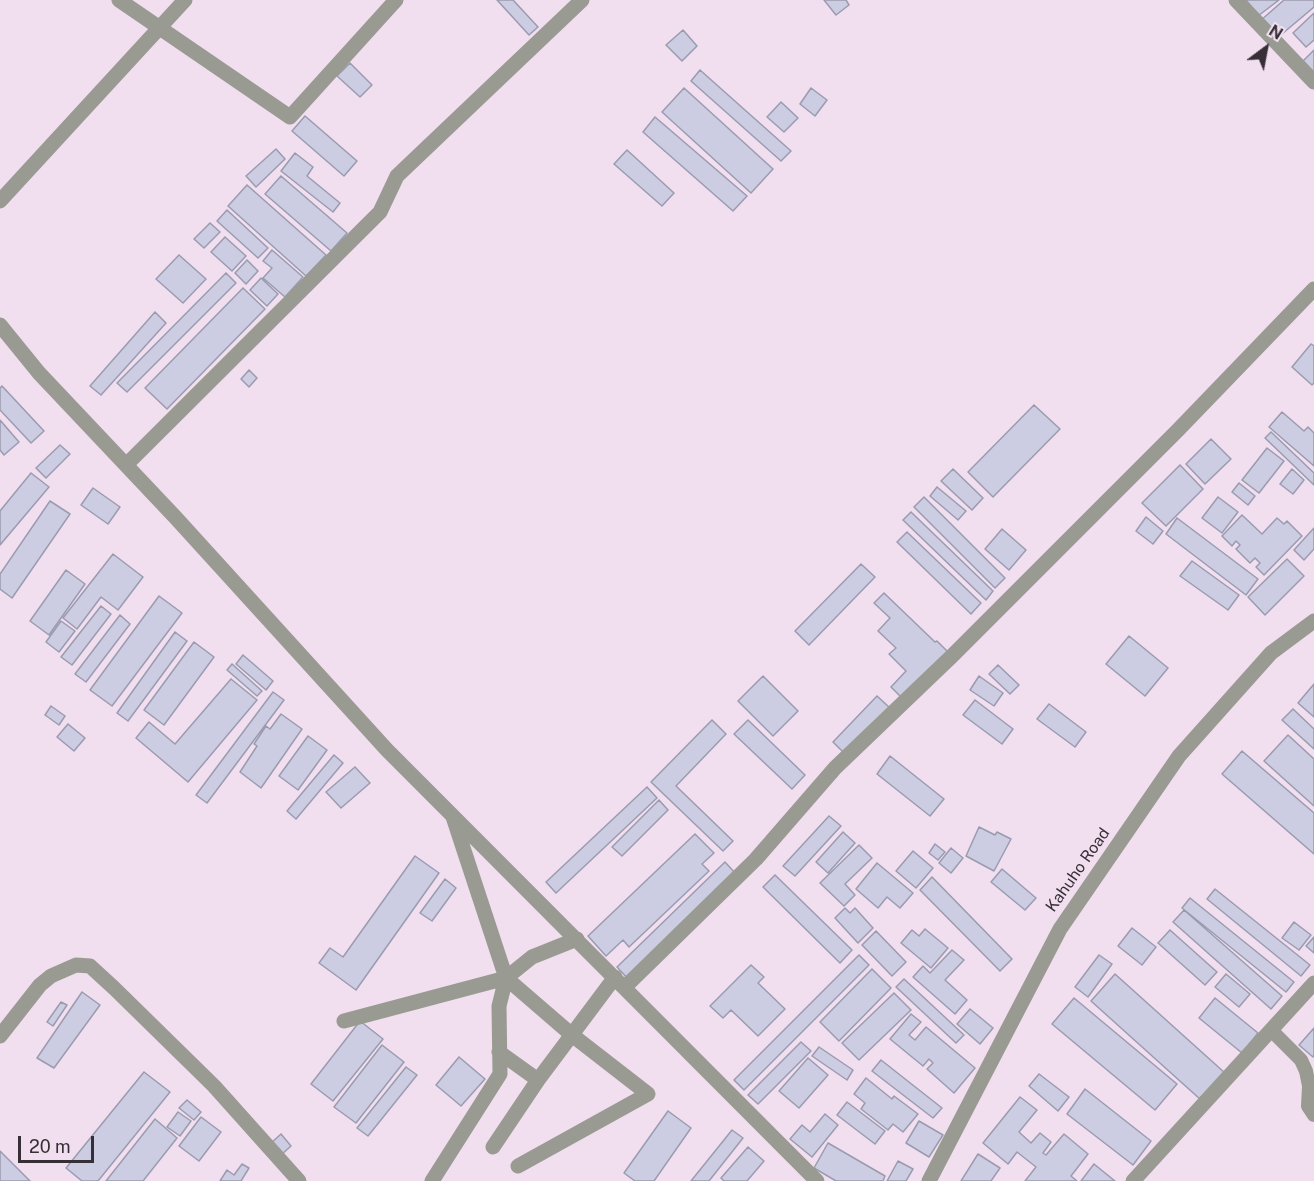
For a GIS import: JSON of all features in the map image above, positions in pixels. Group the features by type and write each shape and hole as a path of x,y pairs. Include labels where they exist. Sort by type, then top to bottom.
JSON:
{"street":[{"path":"119,0 290,117 396,0"},
{"path":"0,201 185,0"},
{"path":"126,465 380,212 397,176 582,0"},
{"path":"1236,0 1314,82"},
{"path":"493,1147 538,1080 572,1035 620,982 756,859 835,768 952,656 1167,441 1314,289"},
{"path":"0,325 39,373 176,518 387,750 817,1181"},
{"name":"Kahuho Road","path":"929,1181 1060,929 1179,756 1271,653 1314,621"},
{"path":"452,814 506,978 572,1035 648,1094 518,1166"},
{"path":"344,1021 506,978 532,957 577,939"},
{"path":"0,1036 40,985 51,976 76,966 90,966 214,1086 299,1181"},
{"path":"432,1181 498,1079 501,1068 499,1006 506,978"},
{"path":"1132,1181 1314,983"},
{"path":"499,1052 538,1080"}],"lane":[{"path":"1271,1030 1301,1060 1309,1086 1308,1106 1314,1115"}],"building":[{"path":"497,0 513,0 538,27 529,35"},
{"path":"824,0 846,0 849,5 836,15"},
{"path":"1246,0 1279,0 1258,16"},
{"path":"1284,0 1314,0 1314,7 1276,39 1260,21"},
{"path":"1314,13 1314,40 1306,47 1293,33"},
{"path":"683,30 697,46 682,61 666,45"},
{"path":"1314,50 1314,83 1297,67"},
{"path":"350,63 372,85 360,97 337,76"},
{"path":"700,70 791,151 781,161 691,81"},
{"path":"684,88 773,169 751,193 662,112"},
{"path":"811,88 827,100 815,116 800,104"},
{"path":"781,102 798,118 784,132 767,117"},
{"path":"305,116 357,161 344,176 292,131"},
{"path":"655,117 747,196 733,211 643,132"},
{"path":"276,149 285,159 256,187 246,176"},
{"path":"627,150 674,193 662,206 614,164"},
{"path":"295,153 313,167 307,176 340,203 333,212 281,171"},
{"path":"281,176 347,233 331,251 265,194"},
{"path":"247,185 326,255 306,276 228,206"},
{"path":"227,210 268,248 258,258 217,221"},
{"path":"210,223 220,232 204,248 194,239"},
{"path":"225,237 246,256 232,271 211,252"},
{"path":"272,250 303,277 285,297 263,278 272,268 263,261"},
{"path":"179,255 206,279 183,303 156,279"},
{"path":"247,260 258,271 246,284 235,273"},
{"path":"226,273 236,283 127,392 117,383"},
{"path":"261,278 278,294 267,306 250,290"},
{"path":"243,288 265,309 167,409 145,388"},
{"path":"155,312 166,323 101,395 90,386"},
{"path":"1311,344 1314,346 1314,383 1312,385 1292,367"},
{"path":"249,370 257,378 249,387 241,379"},
{"path":"2,386 44,431 31,443 0,410 0,388"},
{"path":"1034,405 1060,429 993,497 968,472"},
{"path":"1282,412 1304,431 1308,427 1314,433 1314,466 1269,427"},
{"path":"0,420 19,442 4,455 0,450"},
{"path":"1271,432 1314,473 1314,485 1265,438"},
{"path":"1211,439 1231,459 1205,484 1186,464"},
{"path":"60,445 70,454 46,478 36,468"},
{"path":"1267,448 1284,461 1259,493 1242,480"},
{"path":"1180,465 1203,489 1166,526 1142,503"},
{"path":"953,469 983,498 972,510 941,481"},
{"path":"1292,469 1304,480 1293,494 1280,484"},
{"path":"31,473 49,487 0,545 0,511"},
{"path":"1239,483 1255,496 1248,505 1232,492"},
{"path":"937,487 966,511 958,520 930,496"},
{"path":"93,488 120,507 108,524 81,505"},
{"path":"924,497 1005,578 995,588 914,507"},
{"path":"1218,497 1238,512 1222,533 1202,518"},
{"path":"50,501 70,514 12,598 0,589 0,574"},
{"path":"911,512 993,591 986,600 903,520"},
{"path":"1242,515 1262,534 1277,518 1284,524 1287,521 1302,536 1264,575 1256,567 1260,563 1255,558 1250,563 1236,549 1240,545 1236,541 1232,546 1222,536"},
{"path":"1146,517 1163,531 1153,544 1136,531"},
{"path":"1177,518 1258,579 1246,595 1166,534"},
{"path":"1314,528 1314,549 1304,560 1294,550"},
{"path":"1002,529 1026,550 1009,570 985,549"},
{"path":"907,532 981,603 971,614 897,542"},
{"path":"113,554 143,577 118,610 101,597 77,629 63,618"},
{"path":"1287,559 1304,576 1265,615 1248,597"},
{"path":"1192,561 1239,595 1228,610 1180,576"},
{"path":"861,564 875,577 809,645 795,631"},
{"path":"66,570 85,584 49,635 30,621"},
{"path":"884,593 948,652 902,698 891,687 906,671 889,654 896,648 878,631 890,618 874,603"},
{"path":"159,596 182,613 112,706 90,690"},
{"path":"101,606 111,614 72,665 61,657"},
{"path":"120,615 130,624 86,682 75,674"},
{"path":"61,621 75,631 59,652 46,642"},
{"path":"175,632 187,641 128,721 117,713"},
{"path":"1129,636 1168,668 1145,696 1106,664"},
{"path":"194,642 214,657 164,725 144,710"},
{"path":"243,655 273,681 266,690 236,664"},
{"path":"232,664 262,691 257,696 227,670"},
{"path":"998,665 1019,685 1010,694 989,674"},
{"path":"763,676 798,711 773,736 738,701"},
{"path":"979,676 1003,693 994,706 970,690"},
{"path":"231,679 257,700 188,782 136,738 149,722 175,744"},
{"path":"1314,684 1314,717 1298,703"},
{"path":"273,692 284,700 207,803 196,795"},
{"path":"877,696 890,708 845,754 833,742"},
{"path":"975,700 1013,729 1002,744 963,715"},
{"path":"1049,704 1086,732 1075,747 1037,719"},
{"path":"51,706 65,716 59,725 45,715"},
{"path":"1293,709 1314,729 1314,749 1282,720"},
{"path":"281,714 302,729 261,788 240,772 257,746 254,744 266,726 270,729"},
{"path":"712,720 726,734 676,786 733,841 723,851 651,782"},
{"path":"748,720 805,775 792,789 734,734"},
{"path":"68,724 85,738 74,751 57,737"},
{"path":"1288,735 1314,759 1314,806 1264,761"},
{"path":"308,736 327,750 298,790 279,776"},
{"path":"1242,751 1314,813 1314,854 1222,774"},
{"path":"334,755 343,763 296,819 287,811"},
{"path":"890,756 944,799 930,816 877,774"},
{"path":"355,767 370,783 341,808 326,792"},
{"path":"647,787 657,798 556,893 546,882"},
{"path":"659,800 668,810 622,856 612,847"},
{"path":"829,816 841,826 795,876 783,866"},
{"path":"979,827 995,835 997,832 1011,839 994,871 966,856"},
{"path":"843,832 855,843 828,873 816,862"},
{"path":"695,834 714,853 702,864 709,871 629,947 623,940 606,956 588,936"},
{"path":"935,844 945,852 938,860 929,853"},
{"path":"859,845 872,858 845,884 855,895 844,906 820,883"},
{"path":"951,848 963,858 951,873 939,863"},
{"path":"913,851 933,868 916,888 896,871"},
{"path":"415,856 439,873 356,990 319,963 330,948 343,957"},
{"path":"725,862 736,874 628,979 617,967"},
{"path":"877,863 913,893 900,908 887,897 878,908 856,889"},
{"path":"1002,869 1036,898 1025,910 991,882"},
{"path":"775,875 852,950 840,963 763,887"},
{"path":"932,877 1012,959 1000,971 920,890"},
{"path":"445,879 456,888 432,921 420,913"},
{"path":"1215,889 1310,965 1301,976 1207,899"},
{"path":"1190,898 1294,982 1286,992 1182,908"},
{"path":"845,908 850,913 855,908 873,928 858,943 835,918"},
{"path":"1184,910 1282,996 1271,1009 1173,922"},
{"path":"1294,922 1311,935 1299,950 1282,938"},
{"path":"1132,928 1156,947 1142,965 1118,946"},
{"path":"925,929 948,948 931,968 901,943 912,930 919,936"},
{"path":"1170,930 1217,972 1205,985 1158,943"},
{"path":"876,931 906,962 892,976 862,945"},
{"path":"1314,937 1314,953 1306,946"},
{"path":"952,950 964,960 945,980 967,1000 955,1014 913,977 923,966 930,973"},
{"path":"859,955 869,965 744,1090 734,1080"},
{"path":"1099,955 1112,964 1088,997 1075,987"},
{"path":"751,965 764,977 758,983 785,1009 758,1036 731,1010 723,1018 710,1006"},
{"path":"872,969 891,988 839,1041 820,1022"},
{"path":"1115,974 1225,1073 1201,1100 1091,1001"},
{"path":"1226,974 1250,994 1239,1007 1215,987"},
{"path":"904,979 964,1035 956,1043 896,987"},
{"path":"82,992 100,1005 54,1068 37,1058"},
{"path":"894,993 911,1010 859,1060 842,1043"},
{"path":"1074,998 1177,1084 1155,1110 1052,1024"},
{"path":"1215,998 1258,1033 1242,1053 1199,1018"},
{"path":"61,1002 67,1005 53,1026 47,1022"},
{"path":"970,1009 993,1028 980,1044 957,1024"},
{"path":"911,1014 921,1022 909,1035 915,1040 926,1027 975,1068 954,1093 927,1069 933,1063 929,1059 923,1066 890,1039"},
{"path":"360,1021 383,1039 333,1101 311,1084"},
{"path":"1314,1028 1314,1055 1313,1057 1299,1045"},
{"path":"801,1042 811,1051 758,1104 748,1095"},
{"path":"382,1045 404,1062 356,1123 334,1107"},
{"path":"819,1047 853,1070 847,1080 812,1056"},
{"path":"459,1057 485,1079 461,1106 436,1085"},
{"path":"808,1058 828,1075 799,1108 779,1091"},
{"path":"881,1060 942,1108 933,1118 872,1071"},
{"path":"406,1067 417,1075 368,1136 357,1128"},
{"path":"144,1072 170,1092 98,1181 82,1181 66,1168"},
{"path":"1039,1074 1069,1097 1058,1111 1029,1086"},
{"path":"866,1078 892,1099 894,1096 918,1114 903,1132 893,1124 888,1130 861,1109 865,1103 854,1094"},
{"path":"1085,1089 1151,1141 1133,1165 1067,1114"},
{"path":"1020,1097 1037,1110 1019,1132 1031,1143 1040,1133 1051,1142 1043,1153 1046,1155 1064,1134 1088,1154 1071,1176 1077,1181 1025,1181 1036,1167 1017,1152 1008,1164 983,1143"},
{"path":"187,1100 201,1112 194,1120 179,1108"},
{"path":"847,1102 885,1131 875,1144 837,1115"},
{"path":"668,1111 691,1128 654,1181 635,1181 624,1173"},
{"path":"178,1112 191,1121 180,1136 167,1127"},
{"path":"825,1114 838,1125 812,1157 790,1139 802,1125 810,1132"},
{"path":"201,1117 221,1132 199,1161 179,1146"},
{"path":"155,1119 177,1138 143,1181 106,1181"},
{"path":"919,1121 943,1135 929,1157 906,1143"},
{"path":"732,1130 743,1138 709,1181 691,1181"},
{"path":"281,1134 291,1146 280,1156 270,1144"},
{"path":"828,1143 885,1176 883,1181 836,1181 814,1168"},
{"path":"748,1147 764,1161 747,1181 724,1181 721,1178"},
{"path":"0,1151 30,1181 0,1181"},
{"path":"978,1154 1000,1168 991,1181 961,1181"},
{"path":"898,1161 913,1169 906,1181 887,1181"},
{"path":"242,1164 249,1168 241,1181 220,1181 227,1170 234,1175"},
{"path":"1094,1164 1115,1181 1081,1181"}]}
